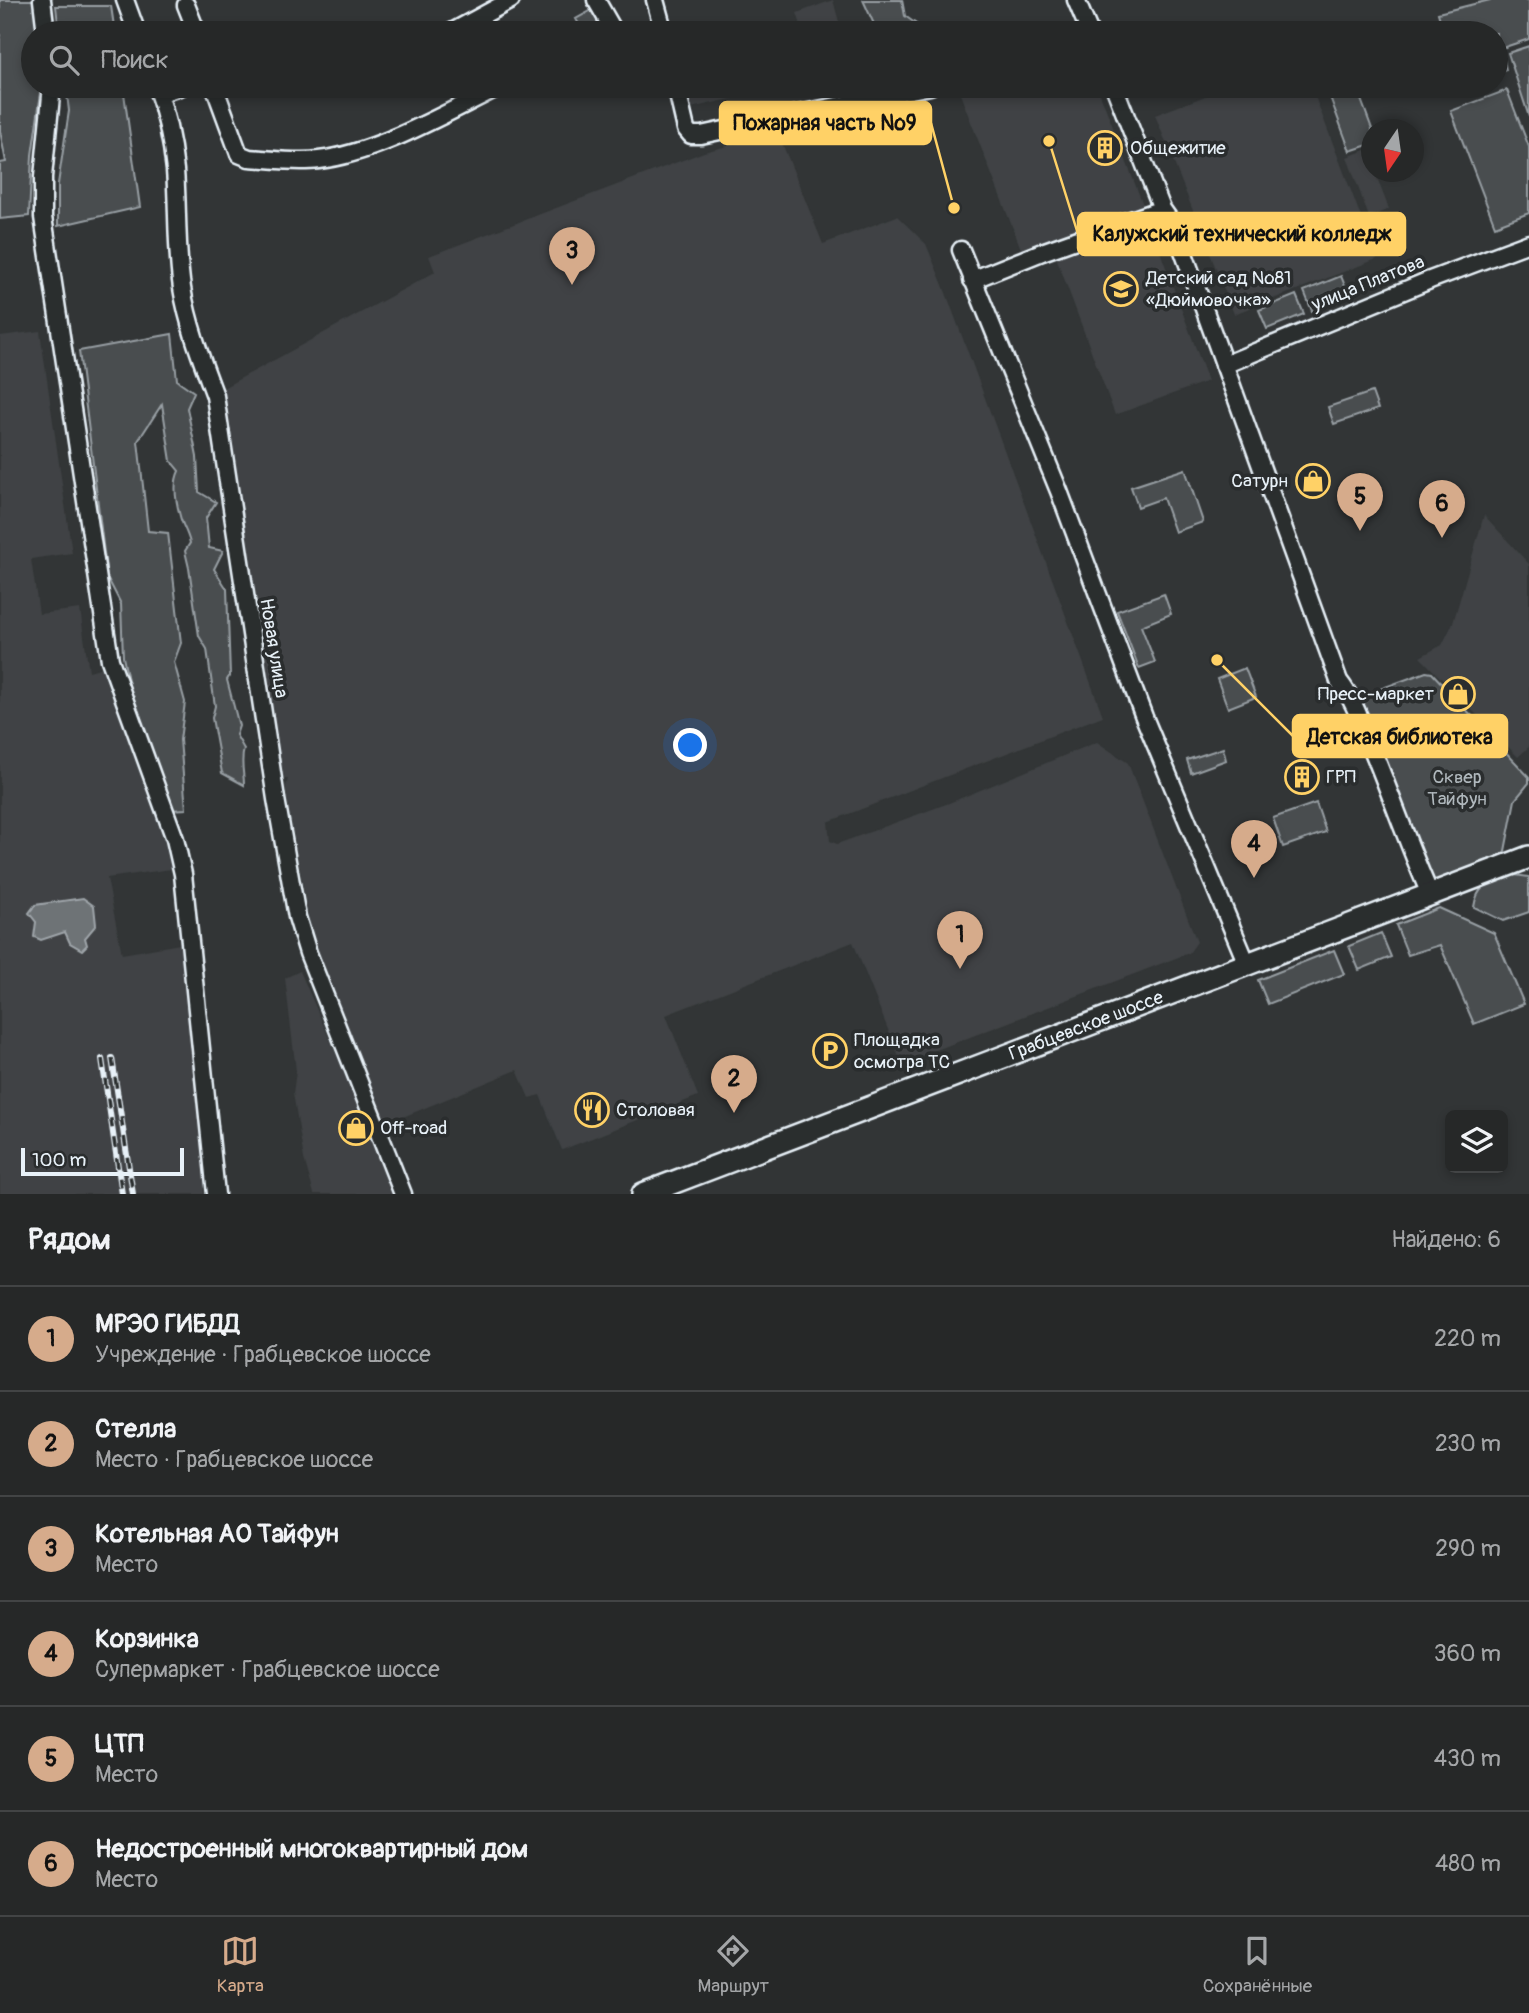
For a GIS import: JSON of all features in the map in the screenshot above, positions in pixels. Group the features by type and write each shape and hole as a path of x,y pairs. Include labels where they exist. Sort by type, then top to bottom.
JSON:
{"main road":[{"name":"Грабцевское шоссе","path":"643,1194 1529,857"}],"street":[{"path":"42,0 45,21"},
{"path":"125,0 133,21"},
{"path":"473,21 512,0"},
{"path":"596,0 608,21"},
{"path":"655,0 661,21"},
{"path":"1076,0 1085,21"},
{"path":"186,5 192,21"},
{"path":"50,98 43,177 45,231 110,660 175,839 183,874 216,1194"},
{"name":"Новая улица","path":"160,98 168,124 174,168 176,234 182,289 215,396 276,799 297,917 402,1194"},
{"path":"218,98 239,154 249,158 317,160 352,153 384,142 476,98"},
{"path":"679,98 686,129 691,135 701,135 874,98"},
{"path":"1119,98 1161,209 1174,226 1339,681 1349,694 1381,769 1411,853 1430,894"},
{"path":"972,280 1161,209"},
{"name":"улица Платова","path":"1224,365 1430,280 1529,243"},
{"path":"961,250 1059,491 1144,717 1247,964"}],"shaded area":[{"path":"833,0 839,21 800,21 797,13"},
{"path":"688,98 736,98 691,108"},
{"path":"962,98 1102,98 1144,207 1023,254"},
{"path":"1200,98 1316,98 1377,259 1234,314 1155,115"},
{"path":"778,133 823,244 897,216 926,244 1103,716 828,822 830,841 837,844 949,803 1097,742 1128,763 1197,942 1189,953 913,1059 899,1057 853,942 666,1015 698,1096 562,1150 540,1095 529,1098 517,1070 386,1124 313,943 285,789 288,779 279,776 281,770 223,388 435,272 429,256 704,152"},
{"path":"1361,152 1361,182 1378,182 1389,209 1369,217 1347,157"},
{"name":"Детский сад №81 «Дюймовочка»","path":"1148,219 1208,381 1115,415 1055,254"},
{"path":"40,331 72,553 31,559 39,614 80,609 89,671 103,667 164,839 172,869 107,878 122,954 180,944 204,1144 204,1194 0,1194 0,336"},
{"path":"1484,515 1529,564 1529,747 1518,757 1420,657 1442,645 1453,623"},
{"path":"83,898 94,906 96,925 85,938 87,945 82,950 70,943 65,932 41,940 34,937 36,922 29,913 35,905"},
{"path":"300,971 394,1194 314,1194 304,1159 293,1093 296,1071 285,978"}],"green space":[{"path":"0,0 34,0 37,21 21,21 21,98 40,98 32,155 29,216 0,219 0,163 6,162 0,131"},
{"path":"863,0 902,0 905,16 912,21 873,21"},
{"path":"1490,0 1529,0 1529,39 1508,46 1508,21 1440,21 1438,13"},
{"path":"56,6 111,6 113,21 58,21"},
{"path":"592,10 598,21 577,21 576,19"},
{"path":"1529,46 1529,117 1508,53"},
{"path":"1508,93 1529,147 1529,213 1495,226 1451,111 1486,98 1508,98"},
{"path":"67,98 125,98 140,207 58,226 58,184 69,111"},
{"path":"1330,98 1360,98 1368,119 1361,119 1361,147 1350,151"},
{"path":"1341,276 1349,296 1312,311 1304,291"},
{"path":"1296,295 1304,314 1267,329 1259,310"},
{"path":"172,334 177,380 194,392 187,408 197,457 199,492 216,502 206,518 209,548 223,551 214,569 227,589 230,675 227,680 239,726 236,735 244,749 244,785 222,773 212,718 215,706 207,649 199,636 185,551 190,543 176,499 179,471 171,461 162,404 138,441 148,531 168,533 181,643 174,662 185,702 180,740 186,809 170,810 132,699 123,657 121,604 107,577 79,351"},
{"path":"1372,392 1378,409 1334,424 1328,407"},
{"path":"1185,469 1203,522 1175,532 1163,498 1138,507 1131,487"},
{"path":"1164,594 1171,614 1141,626 1155,662 1139,668 1117,611"},
{"path":"1245,668 1256,697 1228,708 1217,679"},
{"name":"Сквер Тайфун","path":"1426,672 1432,673 1529,777 1529,783 1515,800 1504,856 1437,881 1430,879 1362,704 1366,694"},
{"path":"1223,748 1226,760 1191,773 1187,760"},
{"path":"1316,803 1326,832 1283,847 1273,818"},
{"path":"1515,875 1529,877 1529,912 1503,921 1474,907 1479,892 1488,884"},
{"path":"1439,908 1494,933 1524,1004 1474,1024 1440,945 1408,955 1396,925"},
{"path":"1381,933 1391,957 1359,970 1349,946"},
{"path":"1334,950 1344,974 1268,1004 1258,980"}],"railway":[{"path":"112,1058 133,1194"},
{"path":"102,1059 122,1194"}],"place":[{"name":"Калужский технический колледж","path":"1049,141"},
{"name":"Общежитие","path":"1105,148"},
{"name":"Пожарная часть №9","path":"954,208"},
{"name":"Котельная АО Тайфун","path":"572,285"},
{"name":"Детский сад №81 «Дюймовочка»","path":"1121,289"},
{"name":"Сатурн","path":"1313,481"},
{"name":"ЦТП","path":"1360,531"},
{"name":"Недостроенный многоквартирный дом","path":"1442,538"},
{"name":"Детская библиотека","path":"1217,660"},
{"name":"Пресс-маркет","path":"1458,694"},
{"name":"ГРП","path":"1302,777"},
{"name":"Корзинка","path":"1254,878"},
{"name":"МРЭО ГИБДД","path":"960,969"},
{"name":"Площадка осмотра ТС","path":"830,1051"},
{"name":"Столовая","path":"592,1110"},
{"name":"Стелла","path":"734,1113"},
{"name":"Off-road","path":"356,1128"}]}
